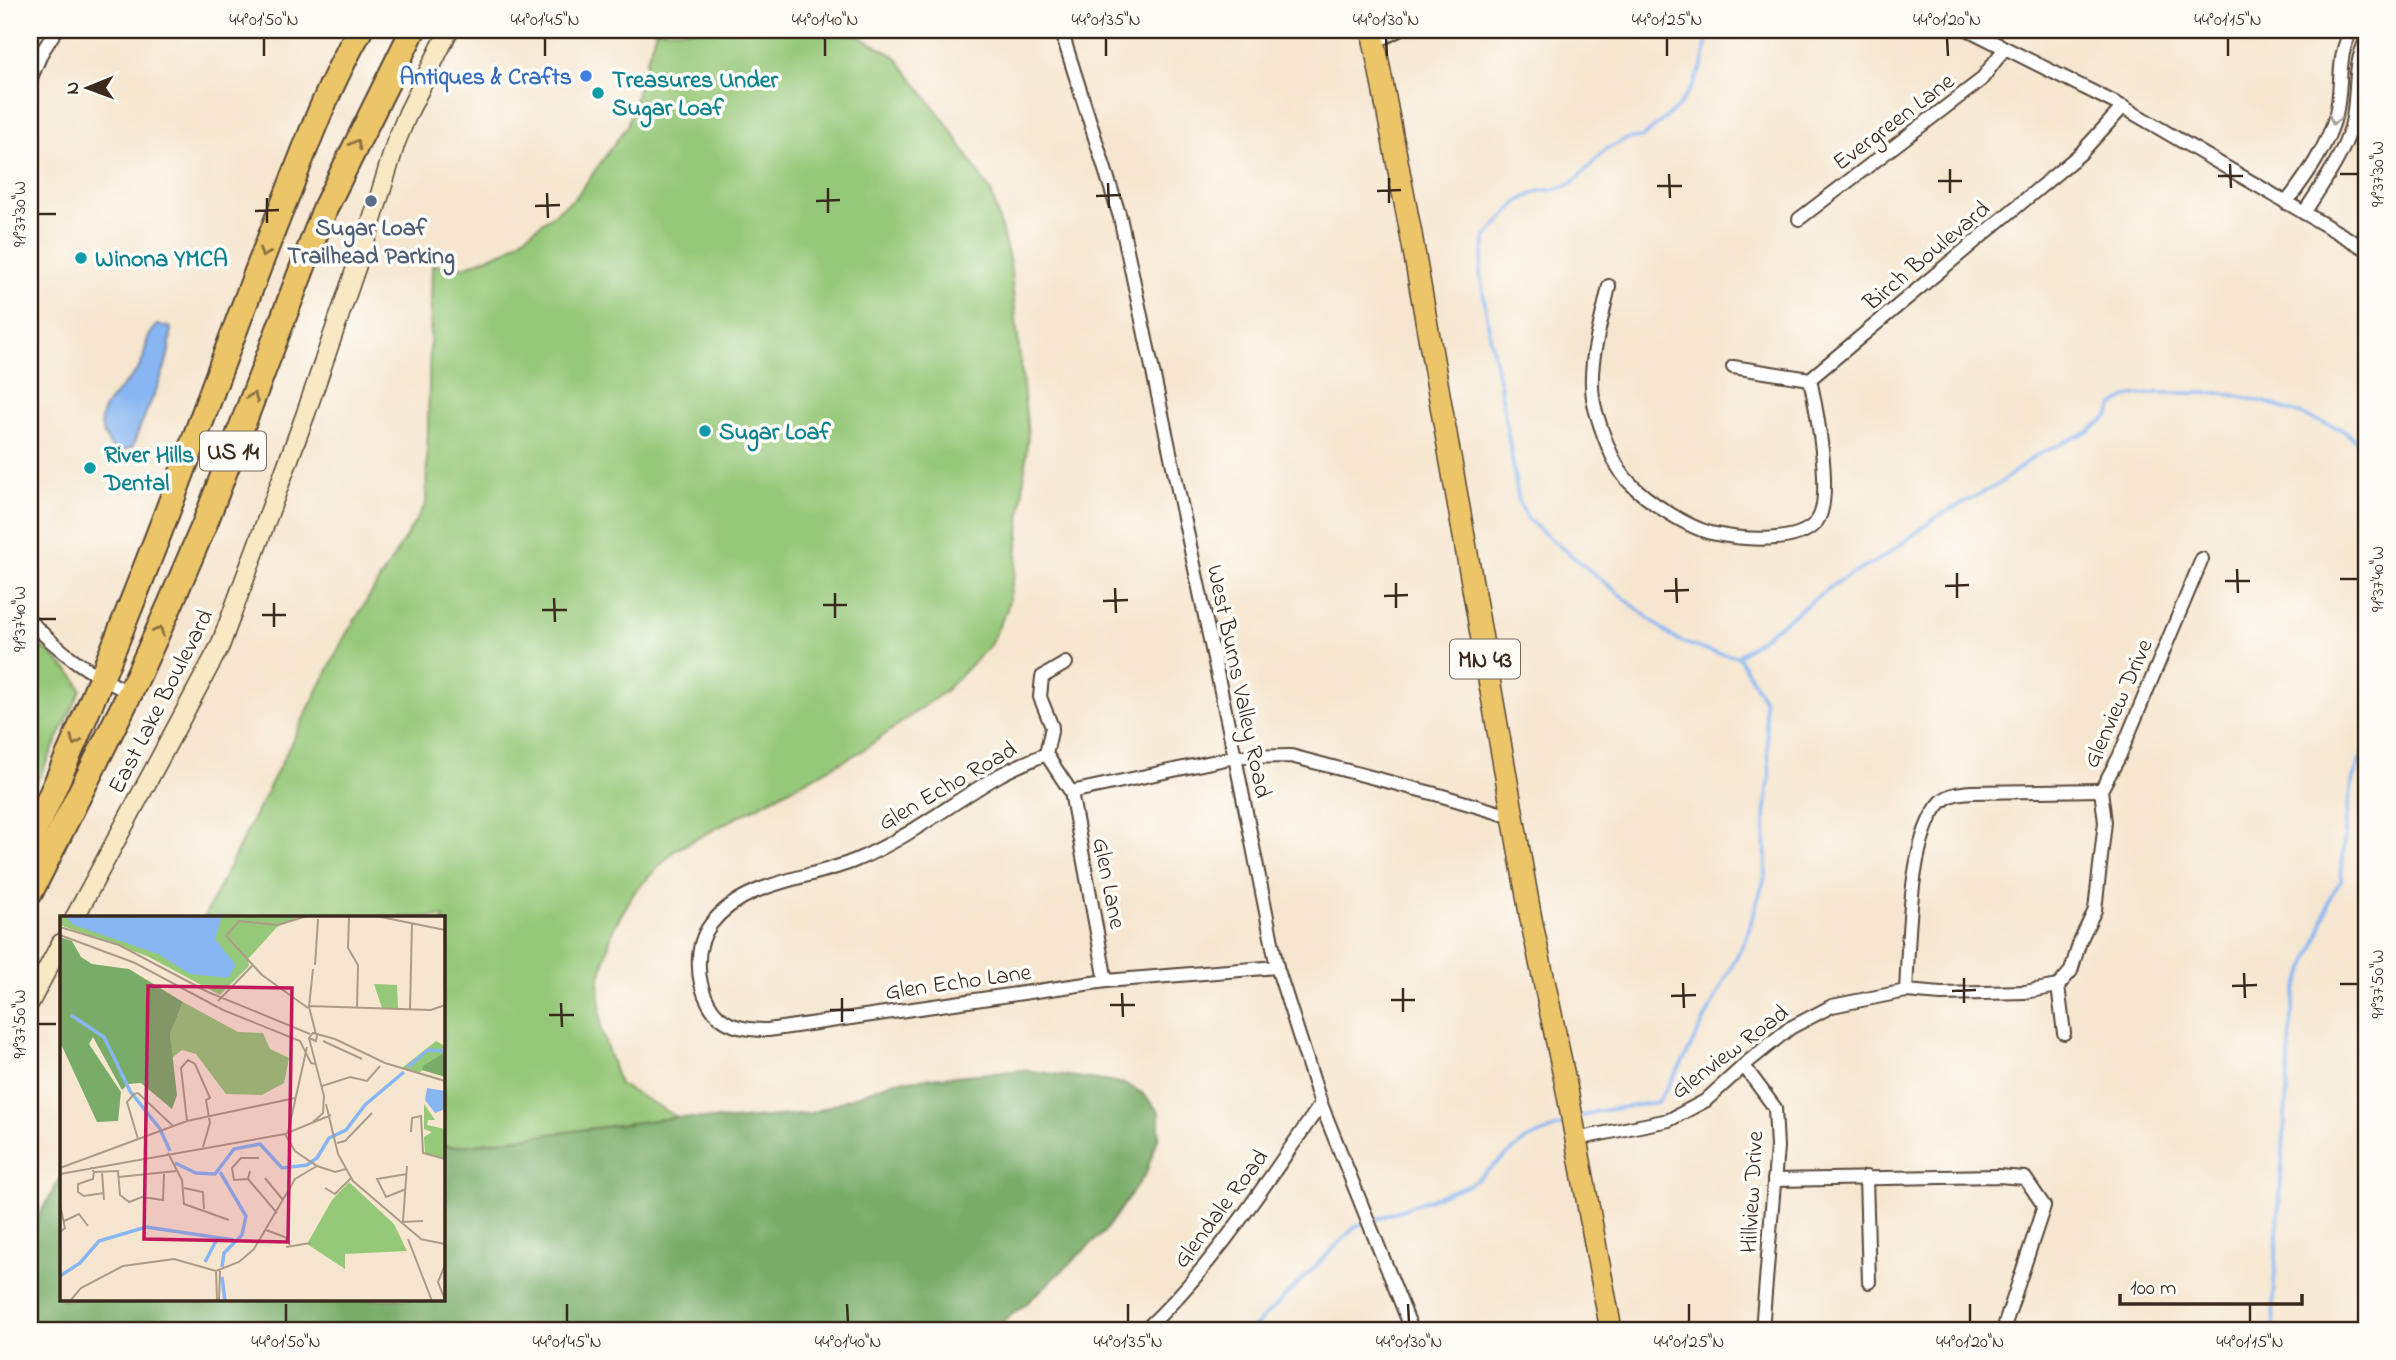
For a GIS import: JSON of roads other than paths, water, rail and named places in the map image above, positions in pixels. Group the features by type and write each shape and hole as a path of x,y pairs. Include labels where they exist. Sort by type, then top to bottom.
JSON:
{"highway":[{"name":"US 14","path":"30,841 102,679 162,530 251,286 307,144 338,69 360,30"},
{"name":"US 14","path":"30,893 130,693 205,523 326,206 413,30"}],"main road":[{"name":"MN 43","path":"1373,36 1411,234 1531,919 1576,1139 1611,1330"}],"street":[{"path":"30,80 42,52 56,30"},
{"name":"East Lake Boulevard","path":"76,916 220,646 368,235 396,142 449,30"},
{"name":"West Burns Valley Road","path":"1061,30 1119,217 1235,757 1277,967 1321,1104 1412,1330"},
{"path":"1373,36 1399,30"},
{"path":"1969,30 2123,107 2366,249"},
{"path":"2286,203 2313,166 2337,112 2342,58 2351,30"},
{"path":"2304,213 2327,177 2351,129 2361,87 2359,62 2366,41"},
{"name":"Evergreen Lane","path":"1799,219 1981,80 2005,48"},
{"path":"2340,86 2361,87"},
{"name":"Birch Boulevard","path":"1810,379 2080,154 2123,107"},
{"path":"1609,286 1592,364 1595,409 1610,450 1628,482 1666,511 1710,533 1766,539 1798,535 1818,520 1824,498 1820,428 1810,379 1733,367"},
{"name":"Glenview Drive","path":"2057,986 2071,971 2080,941 2095,910 2105,822 2101,790 2119,757 2202,559"},
{"path":"30,621 66,656 130,693"},
{"path":"1046,754 1052,727 1040,697 1042,677 1066,663"},
{"name":"Glen Echo Road","path":"699,952 710,925 729,906 761,889 856,860 920,828 1000,774 1046,754 1071,792"},
{"path":"1071,792 1235,757 1290,756 1513,817"},
{"path":"2064,1033 2057,986 2025,992 1941,994 1906,991 1910,919 1922,838 1930,818 1942,802 1953,794 2101,790"},
{"name":"Glen Lane","path":"1071,792 1106,981"},
{"path":"30,1002 60,945"},
{"name":"Glen Echo Lane","path":"699,952 702,990 710,1007 727,1024 755,1030 1106,981 1277,967"},
{"name":"Glenview Road","path":"1576,1139 1669,1120 1705,1101 1790,1028 1812,1015 1832,1006 1906,991"},
{"name":"Hillview Drive","path":"1744,1066 1775,1108 1777,1147 1762,1330"},
{"name":"Glendale Road","path":"1145,1330 1180,1296 1221,1246 1321,1104"},
{"path":"1866,1177 1869,1282"},
{"path":"1774,1180 1866,1177 2025,1178 2044,1206 2003,1330"}],"water":[{"path":"157,325 170,327 171,330 162,375 133,446 115,451 105,438 101,426 102,416 106,406 138,369 149,337"}],"waterway":[{"path":"1708,30 1703,64 1678,107 1643,137 1626,139 1605,150 1573,183 1557,189 1539,191 1519,201 1486,237 1480,273 1519,503 1528,519 1541,531 1671,636 1703,650 1738,656 1839,581 1884,557 1938,516 1999,484 2035,456 2089,431 2109,416 2114,405 2126,397 2157,393 2223,393 2268,403 2341,429 2366,448"},
{"path":"1582,1116 1658,1102 1684,1060 1746,938 1766,874 1765,817 1770,775 1764,700 1738,656"},
{"path":"2274,1330 2273,1300 2292,1015 2296,990 2318,938 2331,895 2341,881 2346,819 2353,778 2366,745"},
{"path":"1371,1221 1471,1184 1526,1140 1562,1125"},
{"path":"1248,1330 1356,1226 1364,1223"}],"place":[{"name":"Antiques & Crafts","path":"586,76"},
{"name":"Treasures Under Sugar Loaf","path":"598,93"},
{"name":"Sugar Loaf Trailhead Parking","path":"371,201"},
{"name":"Winona YMCA","path":"81,258"},
{"name":"Sugar Loaf","path":"705,431"},
{"name":"River Hills Dental","path":"90,468"}]}
